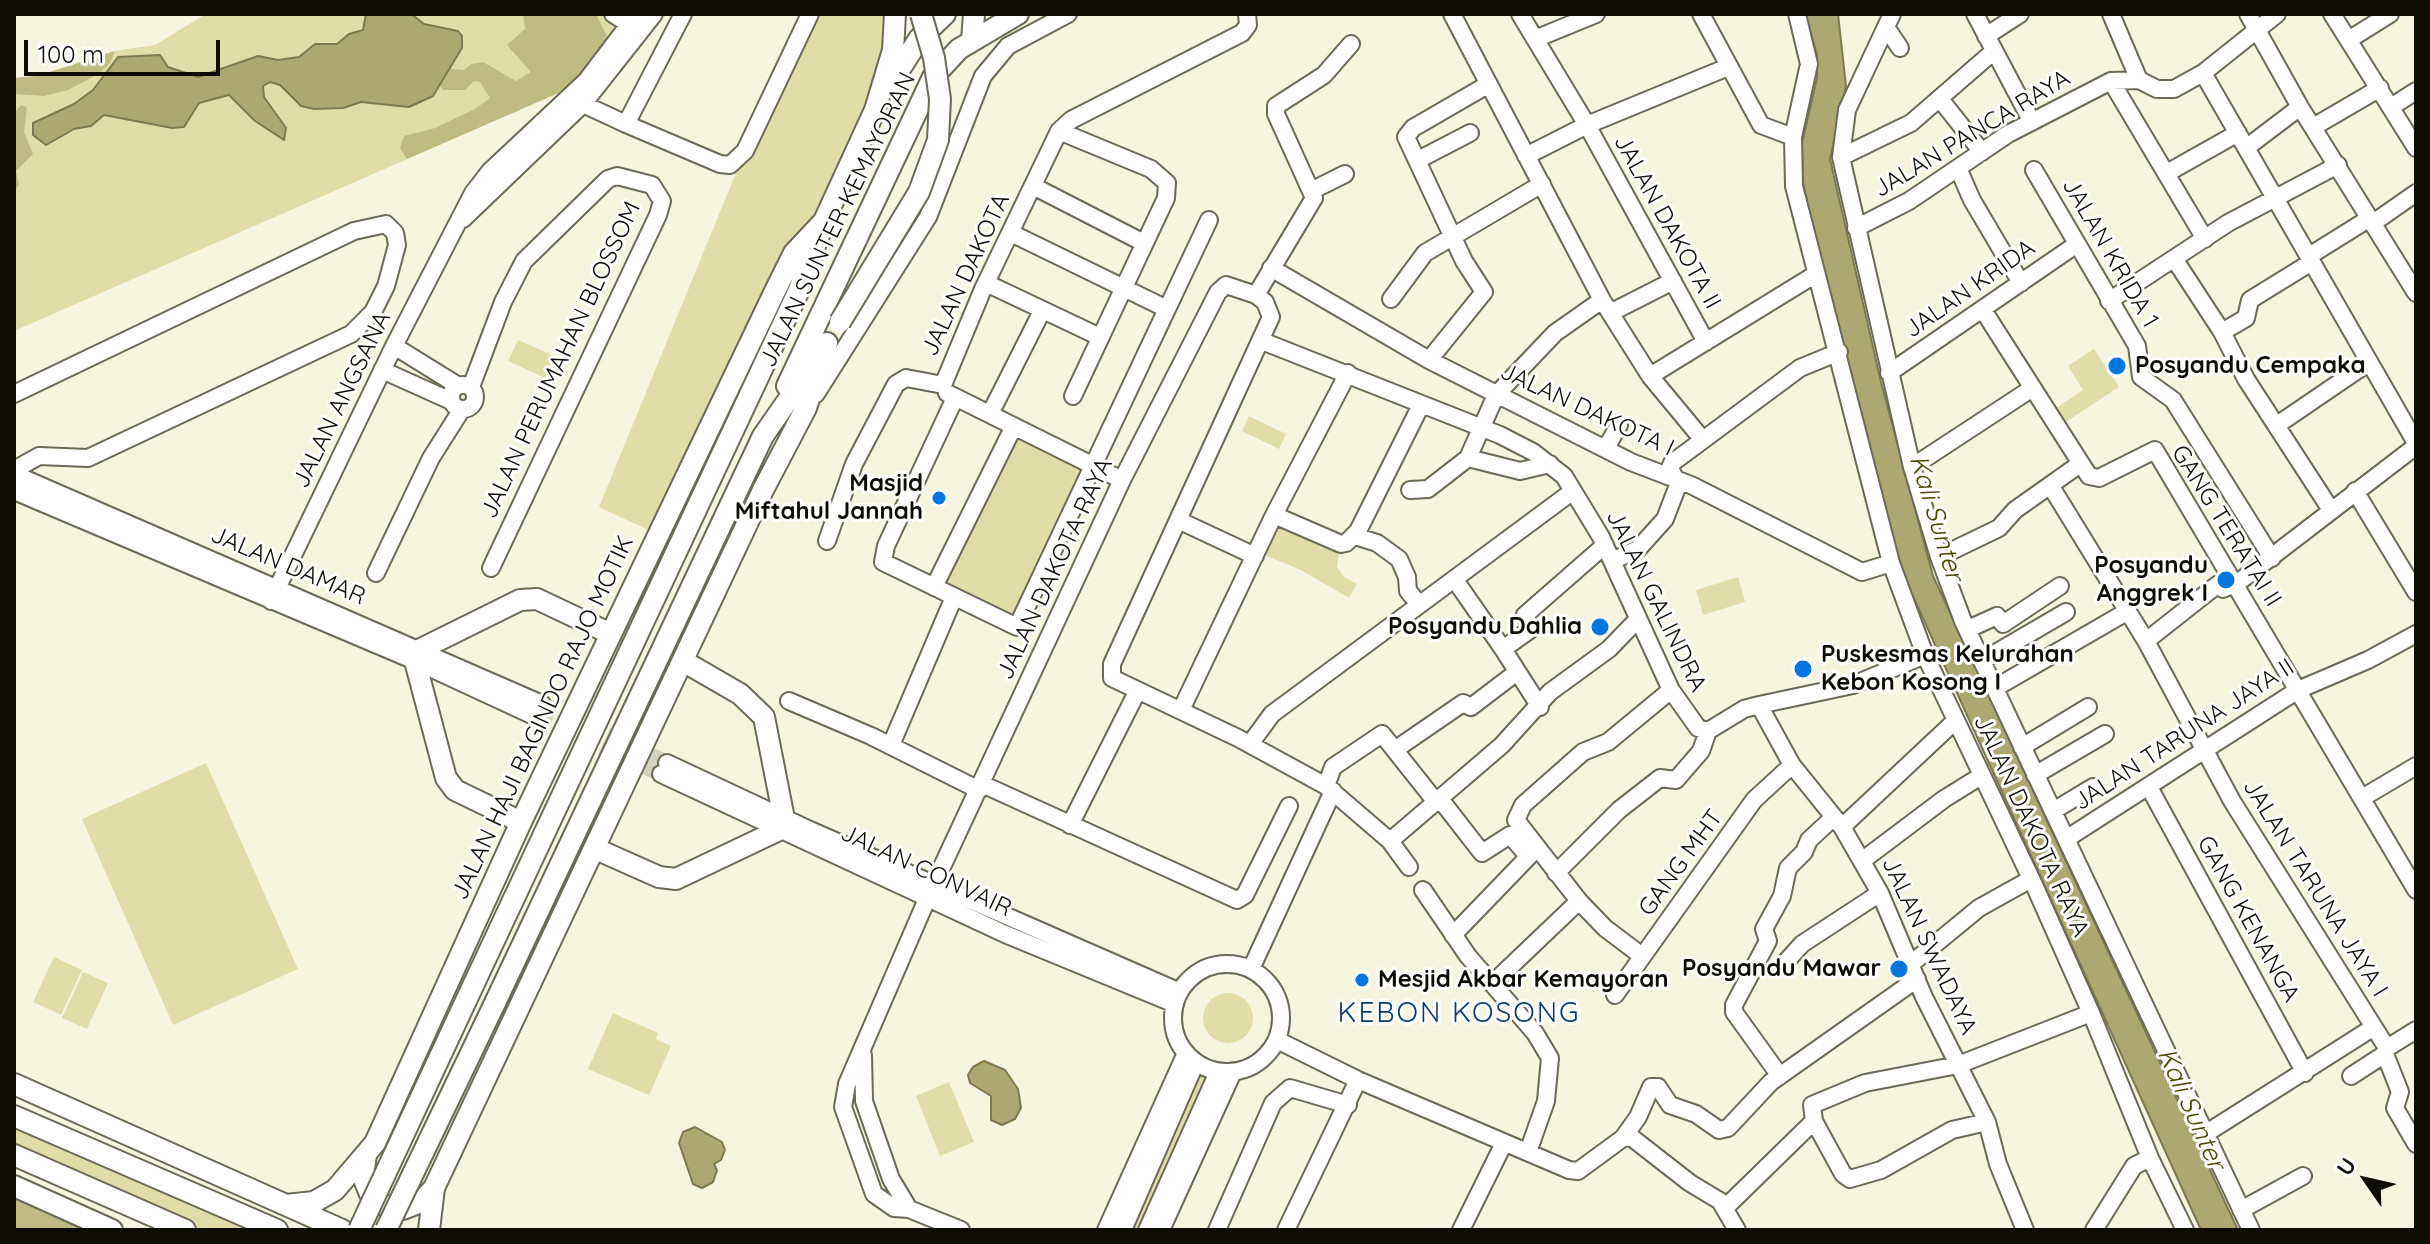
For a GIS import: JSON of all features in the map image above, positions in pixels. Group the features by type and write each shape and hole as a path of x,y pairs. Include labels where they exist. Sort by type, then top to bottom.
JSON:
{"main road":[{"name":"JALAN HAJI BAGINDO RAJO MOTIK","path":"359,1230 799,290 824,221 875,110 893,50 895,14"},
{"path":"386,1230 571,846 763,436 827,343 919,192 938,140 940,99 934,58 921,14"},
{"name":"JALAN SUNTER KEMAYORAN","path":"875,110 919,39 945,14"},
{"path":"972,40 974,14"},
{"name":"JALAN SUNTER KEMAYORAN","path":"763,436 927,88 959,49 1018,14"},
{"name":"JALAN HAJI BAGINDO RAJO MOTIK","path":"286,1205 314,1202 335,1190 375,1143 521,822 794,253 824,221"},
{"path":"375,1143 364,1159 363,1177 370,1194 385,1206 403,1209 421,1202 434,1188 763,490 806,408 827,343"},
{"path":"521,822 455,790 446,778 418,655 520,600 537,599 611,634"},
{"path":"596,849 659,877 676,879 782,824 770,732 764,717 740,694 683,661"},
{"path":"561,919 571,846"},
{"path":"490,892 502,926"},
{"path":"14,1084 342,1230"},
{"path":"14,1116 277,1230"},
{"path":"141,1141 193,1194"},
{"path":"14,1155 185,1230"},
{"path":"14,1186 112,1230"},
{"path":"429,1230 434,1188"}],"street":[{"path":"613,14 636,23"},
{"name":"JALAN ANGSANA","path":"274,594 394,346 487,174 586,81 636,23 654,14"},
{"path":"626,124 683,14"},
{"path":"583,104 720,164 730,165 745,151 810,14"},
{"path":"806,408 928,217 975,92 1008,46 1068,14"},
{"path":"1073,396 1166,198 1167,183 1161,175 1059,131 1071,120 1242,33 1248,25 1247,14"},
{"path":"1452,14 1606,306 1650,376 1703,440"},
{"name":"JALAN DAKOTA II","path":"1520,14 1587,125 1706,342"},
{"path":"1535,39 1596,14"},
{"path":"1701,14 1761,125 1793,137"},
{"name":"JALAN DAKOTA RAYA","path":"1797,14 1809,64 1793,137 1794,186 1891,563 1954,722 2031,879 2091,1013 2150,1158 2185,1230"},
{"path":"1975,14 2032,122"},
{"path":"1841,157 1911,123 1940,99 1949,86 1964,79 1990,43 2020,14"},
{"path":"2111,14 2139,80"},
{"path":"2248,14 2368,221 2410,270 2416,293"},
{"name":"JALAN PANCA RAYA","path":"1856,228 1909,201 2032,122 2111,81 2139,80 2157,89 2174,89 2203,73 2277,14"},
{"path":"2332,14 2416,148"},
{"path":"2350,39 2390,14"},
{"path":"1889,20 1900,48"},
{"path":"1889,20 1847,110 1841,157 1912,467 1939,557 1982,661 2251,1230"},
{"name":"JALAN ANGSANA","path":"459,222 583,104 636,23"},
{"path":"1351,44 1324,75 1276,108 1314,199 1256,295 1265,302 1271,317 1262,341 1112,664 1112,678 1250,744 1329,788 1390,841 1409,867"},
{"name":"JALAN DAKOTA II","path":"1526,156 1587,125 1728,67"},
{"path":"2146,641 2217,585 2223,589 2236,584 2272,558 2416,445 2203,73"},
{"path":"2111,81 2205,239"},
{"path":"1429,360 1451,330 1483,296 1406,137 1409,132 1489,84"},
{"path":"2315,126 2380,88"},
{"path":"2391,107 2416,91"},
{"path":"1940,99 1982,152"},
{"path":"2246,148 2300,107"},
{"name":"JALAN DAKOTA","path":"1059,131 986,283 943,385 955,398 1122,480"},
{"path":"1418,160 1470,133"},
{"path":"2167,173 2238,133"},
{"path":"2109,301 2205,239 2334,166"},
{"path":"1958,168 1972,200 2021,283"},
{"name":"JALAN KRIDA 1","path":"2034,170 2137,346 2141,377 2173,400 2272,558"},
{"path":"1311,191 1345,174"},
{"name":"JALAN PERUMAHAN BLOSSOM","path":"376,573 524,261 608,179 617,176 652,185 662,201 658,215 491,568"},
{"path":"1391,299 1425,253 1542,184"},
{"path":"1033,186 1144,243"},
{"path":"2222,332 2246,318 2250,300 2368,221 2416,193"},
{"path":"955,398 883,555 886,566 1013,627 1020,625 1209,220"},
{"path":"14,394 354,231 386,224 395,233 397,245 386,286 373,312 351,334 88,458 39,456 14,472"},
{"path":"1011,233 1167,309"},
{"name":"JALAN KRIDA","path":"1889,373 2077,244"},
{"path":"2175,260 2222,332 2246,379 2331,510"},
{"name":"JALAN DAKOTA I","path":"1271,268 1429,360 1496,395 1665,478 1673,477 1862,572 1891,563"},
{"path":"1650,376 1816,274"},
{"path":"1410,490 1428,489 1468,458 1496,395 1555,333 1606,306 1673,281"},
{"path":"986,283 1100,337"},
{"name":"JALAN DAKOTA RAYA","path":"961,1230 909,1209 894,1208 874,1194 843,1107 853,1068 863,1054 931,891 1122,480 1218,292 1231,285 1256,295"},
{"path":"1939,557 1999,528 2015,510 2080,464 1983,310"},
{"path":"990,414 1042,311"},
{"name":"JALAN GALINDRA","path":"1262,341 1348,373 1421,405 1449,412 1500,435 1550,464 1564,476 1609,553 1671,690 1687,716 1708,731"},
{"path":"394,346 460,396"},
{"path":"1503,649 1531,629 1525,617 1528,612 1609,553 1638,549 1665,519 1676,499 1678,485 1673,477 1672,463 1800,368 1839,352"},
{"path":"2277,425 2368,363"},
{"path":"382,370 460,396"},
{"path":"1181,710 1274,515 1348,373"},
{"path":"827,541 854,464 896,384 906,378 943,385"},
{"path":"1912,467 2031,389"},
{"path":"1274,515 1341,544 1355,536 1421,405"},
{"path":"1606,448 1619,425"},
{"path":"934,587 1014,426"},
{"name":"GANG TERATAI II","path":"2080,464 2089,476 2099,478 2155,450 2416,890"},
{"path":"1468,458 1520,471 1550,464"},
{"name":"JALAN DAMAR","path":"14,472 44,495 539,710"},
{"name":"JALAN TARUNA JAYA I","path":"2050,485 2146,641 2203,753 2374,1027 2400,1092 2395,1108 2416,1144"},
{"name":"JALAN DAMAR","path":"14,491 44,495"},
{"path":"1250,744 1272,714 1573,491"},
{"path":"2355,491 2416,592"},
{"path":"1178,520 1255,556"},
{"path":"1355,536 1377,543 1399,559 1407,577 1408,591 1419,604"},
{"path":"1455,580 1540,707"},
{"path":"1968,629 1997,616 2003,624 2060,586"},
{"path":"891,745 954,597"},
{"path":"1995,688 2128,611"},
{"path":"1982,661 2066,612"},
{"path":"1390,841 1540,707 1550,692 1609,649 1638,619"},
{"name":"JALAN TARUNA JAYA II","path":"2066,839 2298,690 2368,660 2416,634"},
{"path":"1556,873 1630,802 1660,778 1676,780 1701,751 1708,731 1744,709 1853,685 1925,655"},
{"path":"1396,749 1463,703 1471,707 1517,672"},
{"name":"GANG MHT","path":"1532,852 1517,823 1517,813 1583,752 1608,742 1671,690"},
{"path":"1070,825 1137,692"},
{"path":"789,701 1241,900 1289,806"},
{"name":"JALAN SWADAYA","path":"1759,705 1792,765 1838,822 1880,893 1987,1122 1998,1164 2025,1230"},
{"path":"2022,747 2088,707"},
{"path":"1780,1076 1734,1012 1734,1005 1768,941 1764,929 1782,896 1788,868 1809,840 1838,822 1954,722"},
{"path":"2035,775 2105,734"},
{"path":"1251,969 1329,788 1333,767 1379,736 1385,736 1438,800"},
{"name":"GANG MHT","path":"1615,995 1754,800 1792,765"},
{"path":"2362,798 2416,766"},
{"name":"JALAN CONVAIR","path":"664,769 931,891 1177,998"},
{"path":"1863,860 1981,776"},
{"path":"2053,811 2093,787"},
{"name":"GANG KENANGA","path":"2149,787 2305,1073"},
{"name":"GANG MHT","path":"1438,800 1482,853 1510,835 1556,873 1605,928 1642,956"},
{"path":"1453,935 1532,852"},
{"path":"1277,1040 1358,1080 1569,1170 1585,1167 1623,1138 1651,1087 1658,1087 1670,1105 1696,1114 1719,1130 1728,1128 1780,1076 1915,971 1979,908 2031,879"},
{"path":"1423,890 1453,935 1550,1058 1546,1101 1528,1152"},
{"path":"1784,964 1802,944 1880,893"},
{"path":"1493,983 1579,901"},
{"path":"1231,964 1251,969 1269,984 1280,1005 1277,1040 1259,1062 1225,1072 1191,1058 1174,1027 1177,998 1193,976 1211,966 1231,964"},
{"path":"1987,1122 1952,1130 1881,1170 1850,1179 1843,1174 1814,1121 1812,1105 1865,1083 1958,1065 2091,1013"},
{"path":"2205,1134 2374,1027"},
{"path":"2351,1076 2416,1030"},
{"path":"863,1054 864,1101 891,1179 909,1209"},
{"path":"1106,1230 1191,1058"},
{"path":"1123,1230 1191,1058"},
{"path":"1147,1230 1225,1072"},
{"path":"1161,1230 1225,1072"},
{"path":"1286,1230 1358,1080"},
{"path":"1217,1230 1273,1103 1290,1088 1348,1105"},
{"path":"1726,1207 1814,1121"},
{"path":"1623,1138 1640,1143 1726,1207 1737,1230"},
{"path":"1468,1228 1504,1143"},
{"path":"2094,1230 2134,1166 2150,1158"},
{"path":"2241,1210 2303,1176"}],"shaded area":[{"path":"206,14 613,14 630,24 586,81 14,331 14,78 37,76 115,51 155,45"},
{"path":"366,14 411,14 424,24 458,31 462,36 462,48 433,96 409,107 361,102 343,108 314,109 301,106 280,85 270,82 263,86 264,97 286,128 284,140 255,121 229,95 199,103 184,127 172,128 104,115 91,126 74,129 46,145 33,135 33,123 74,104 93,90 118,57 160,55 168,67 198,77 258,56 278,60 299,57 315,44 337,44 349,34 363,30"},
{"path":"523,14 596,14 610,42 586,81 407,159 400,148 404,136 435,128 475,109 490,98 480,82 474,81 465,90 443,90 440,86 451,69 464,70 471,64 483,62 516,81 531,72 507,45 525,29"},
{"path":"809,14 895,14 893,50 824,221 794,253 659,535 599,507 745,151"},
{"path":"1805,14 1838,14 1846,86 1830,159 1881,382 1933,576 2238,1230 2201,1230 1902,572 1850,394 1803,183 1802,143 1817,78 1817,55"},
{"path":"115,51 110,63 98,74 68,90 44,96 14,94 14,78 37,76"},
{"path":"22,105 27,108 24,132 33,154 16,171 19,185 14,192 14,112"},
{"path":"518,340 554,356 545,378 508,361"},
{"path":"2094,349 2119,387 2058,427 2049,413 2083,390 2068,366"},
{"path":"1249,416 1286,434 1279,449 1242,431"},
{"path":"1021,434 1090,469 1014,620 945,585"},
{"path":"1280,523 1340,546 1337,567 1344,577 1357,584 1349,598 1299,569 1264,555"},
{"path":"1738,577 1745,602 1703,615 1696,590"},
{"path":"206,763 298,969 173,1025 82,819"},
{"path":"54,957 82,970 61,1015 33,1002"},
{"path":"83,972 108,983 87,1029 62,1018"},
{"path":"1228,993 1245,1001 1253,1018 1245,1035 1228,1043 1211,1035 1203,1018 1211,1001"},
{"path":"613,1013 658,1033 656,1039 671,1046 649,1095 588,1069"},
{"path":"984,1061 1005,1070 1018,1089 1021,1108 1015,1119 1002,1125 991,1120 991,1096 970,1083 968,1075 973,1067"},
{"path":"1196,1062 1211,1070 1146,1230 1121,1230"},
{"path":"949,1082 974,1142 940,1156 916,1096"},
{"path":"14,1116 277,1230 185,1230 14,1155"},
{"path":"695,1127 722,1142 725,1150 721,1160 714,1164 717,1170 713,1182 702,1188 693,1184 679,1143 683,1132"},
{"path":"14,1189 109,1230 14,1230"}],"tunnel":[{"path":"542,704 667,763"},
{"path":"536,717 661,774"}],"place":[{"name":"Posyandu Cempaka","path":"2117,366"},
{"name":"Masjid Miftahul Jannah","path":"939,498"},
{"name":"Posyandu Anggrek I","path":"2226,580"},
{"name":"Posyandu Dahlia","path":"1600,627"},
{"name":"Puskesmas Kelurahan Kebon Kosong I","path":"1803,669"},
{"name":"Posyandu Mawar","path":"1899,969"},
{"name":"Mesjid Akbar Kemayoran","path":"1362,980"}],"district":[{"name":"KEBON KOSONG","path":"1459,1014"}],"water label":[{"name":"Kali Sunter","path":"1936,518"},
{"name":"Kali Sunter","path":"2191,1109"}]}
